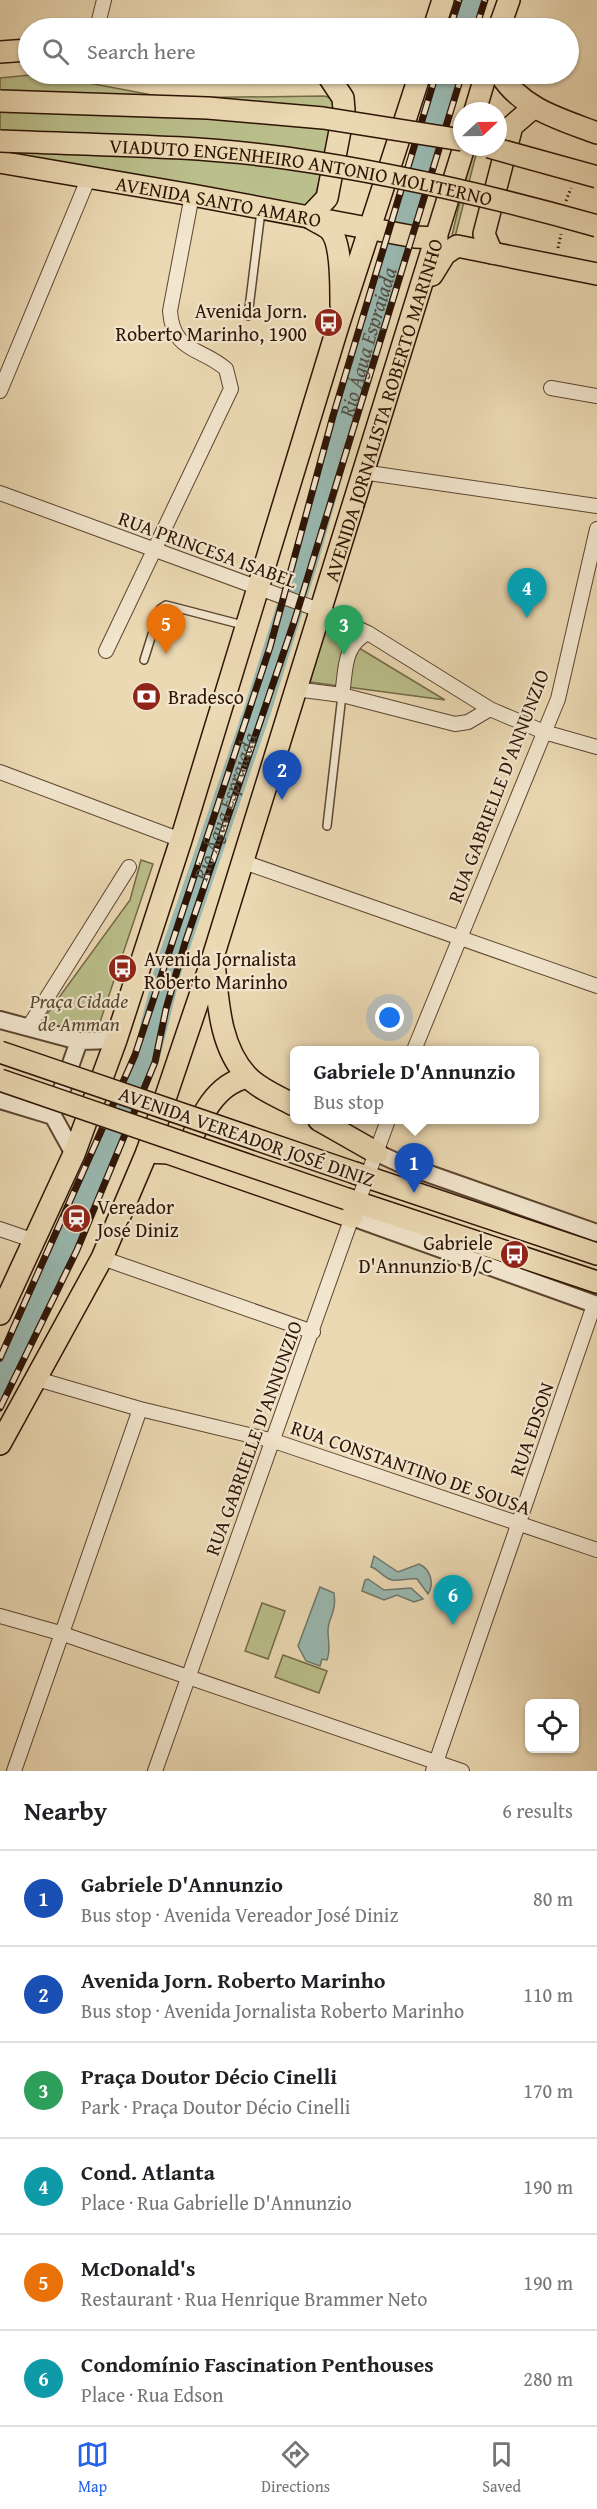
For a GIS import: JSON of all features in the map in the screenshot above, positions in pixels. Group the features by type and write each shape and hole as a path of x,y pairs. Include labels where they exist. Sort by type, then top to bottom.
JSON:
{"main road":[{"path":"437,18 442,0"},
{"path":"503,18 509,0"},
{"path":"0,52 18,51"},
{"path":"334,84 343,98 344,110 327,198 309,217 328,229 336,243 341,318"},
{"path":"0,1314 74,1154 116,1040 181,840 246,626 260,588 341,318 380,230 417,84"},
{"path":"478,102 483,84"},
{"path":"510,84 533,108 597,133"},
{"name":"VIADUTO ENGENHEIRO ANTONIO MOLITERNO","path":"0,101 208,108 323,118 453,139"},
{"path":"492,253 484,234 512,126 533,108"},
{"name":"VIADUTO ENGENHEIRO ANTONIO MOLITERNO","path":"0,141 207,150 285,158 511,201 597,226"},
{"path":"507,152 597,177"},
{"name":"AVENIDA JORNALISTA ROBERTO MARINHO","path":"0,1443 102,1258 147,1152 213,957 295,689 316,609 419,300 461,156"},
{"name":"AVENIDA SANTO AMARO","path":"0,162 415,237 437,238"},
{"path":"419,300 434,272 451,249 457,246 597,274"},
{"path":"213,957 223,1027 236,1061 248,1077 290,1103"},
{"name":"AVENIDA VEREADOR JOSÉ DINIZ","path":"0,1052 597,1254"},
{"path":"192,1161 188,1147 209,1106 219,1092 248,1077"},
{"name":"AVENIDA VEREADOR JOSÉ DINIZ","path":"0,1080 353,1206 597,1282"},
{"path":"328,1124 377,1153"},
{"path":"147,1152 168,1153 353,1206"}],"street":[{"path":"100,18 104,0"},
{"path":"0,391 89,177"},
{"path":"106,651 231,389 228,373 222,366 189,348 177,338 171,326 170,311 192,195"},
{"path":"551,388 597,396"},
{"path":"362,472 597,506"},
{"name":"RUA PRINCESA ISABEL","path":"0,493 155,552 316,609 368,633 490,709 544,732 597,747"},
{"name":"RUA GABRIELLE D'ANNUNZIO","path":"416,1046 462,939 558,699 597,529"},
{"path":"342,694 348,649 357,638 368,633"},
{"path":"295,689 342,694 455,724 468,722 490,709"},
{"path":"0,772 181,840"},
{"path":"241,861 597,986"},
{"path":"28,1028 129,867"},
{"path":"0,1020 79,1041 116,1040"},
{"path":"53,1116 79,1041"},
{"path":"0,1100 53,1116 74,1154"},
{"name":"RUA GABRIELLE D'ANNUNZIO","path":"155,1771 313,1332 362,1175 377,1153 386,1124"},
{"name":"AVENIDA VEREADOR JOSÉ DINIZ","path":"377,1153 401,1164 597,1233"},
{"name":"AVENIDA VEREADOR JOSÉ DINIZ","path":"353,1206 596,1305"},
{"path":"0,1229 35,1241"},
{"path":"102,1258 313,1332"},
{"name":"RUA EDSON","path":"435,1767 596,1305"},
{"name":"RUA CONSTANTINO DE SOUSA","path":"37,1379 140,1409 274,1441 597,1550"},
{"path":"14,1771 60,1633 140,1409"},
{"path":"0,1616 60,1633 189,1677 435,1767 462,1771"}],"lane":[{"path":"248,316 262,208"},
{"path":"144,660 160,609 166,604 246,626"},
{"path":"327,826 342,694"}],"path":[{"path":"564,212 568,190 573,186"},
{"path":"555,266 562,223"}],"green space":[{"path":"18,76 18,84 94,84 168,98 324,96 336,99 338,104 313,206 310,209 0,158 0,78"},
{"path":"471,156 476,156 454,241 452,235"},
{"path":"326,628 445,700 310,682"},
{"name":"Praça Cidade de Amman","path":"141,860 153,864 96,1034 80,1039 48,1028 47,1014 130,900"},
{"path":"262,1603 285,1611 268,1659 245,1651"},
{"path":"283,1655 327,1671 319,1693 275,1677"}],"water":[{"path":"374,1556 398,1572 419,1564 423,1566 429,1573 431,1581 428,1594 417,1579 392,1580 371,1567"},
{"path":"368,1579 384,1590 411,1588 423,1599 414,1602 397,1595 384,1600 362,1591 365,1580"},
{"path":"320,1587 334,1593 335,1600 328,1626 328,1656 327,1660 322,1659 320,1666 306,1661 298,1646"}],"waterway":[{"name":"Rio Água Espraiada","path":"467,18 473,0"},
{"name":"Rio Água Espraiada","path":"0,1385 91,1190 146,1058 168,970 258,709 306,556 370,329 447,84"}],"railway":[{"path":"453,18 459,0"},
{"path":"479,18 485,0"},
{"path":"0,1358 135,1055 270,647 333,416 433,84"},
{"path":"0,1408 77,1250 155,1062 166,1009 185,943 294,622 459,84"}],"place":[{"name":"Avenida Jorn. Roberto Marinho, 1900","path":"328,322"},
{"name":"Cond. Atlanta","path":"527,618"},
{"name":"McDonald's","path":"166,654"},
{"name":"Praça Doutor Décio Cinelli","path":"344,655"},
{"name":"Bradesco","path":"147,696"},
{"name":"Avenida Jorn. Roberto Marinho","path":"282,800"},
{"name":"Avenida Jornalista Roberto Marinho","path":"123,969"},
{"name":"Gabriele D'Annunzio","path":"414,1193"},
{"name":"Vereador José Diniz","path":"76,1218"},
{"name":"Gabriele D'Annunzio B/C","path":"514,1254"},
{"name":"Condomínio Fascination Penthouses","path":"453,1625"}]}
